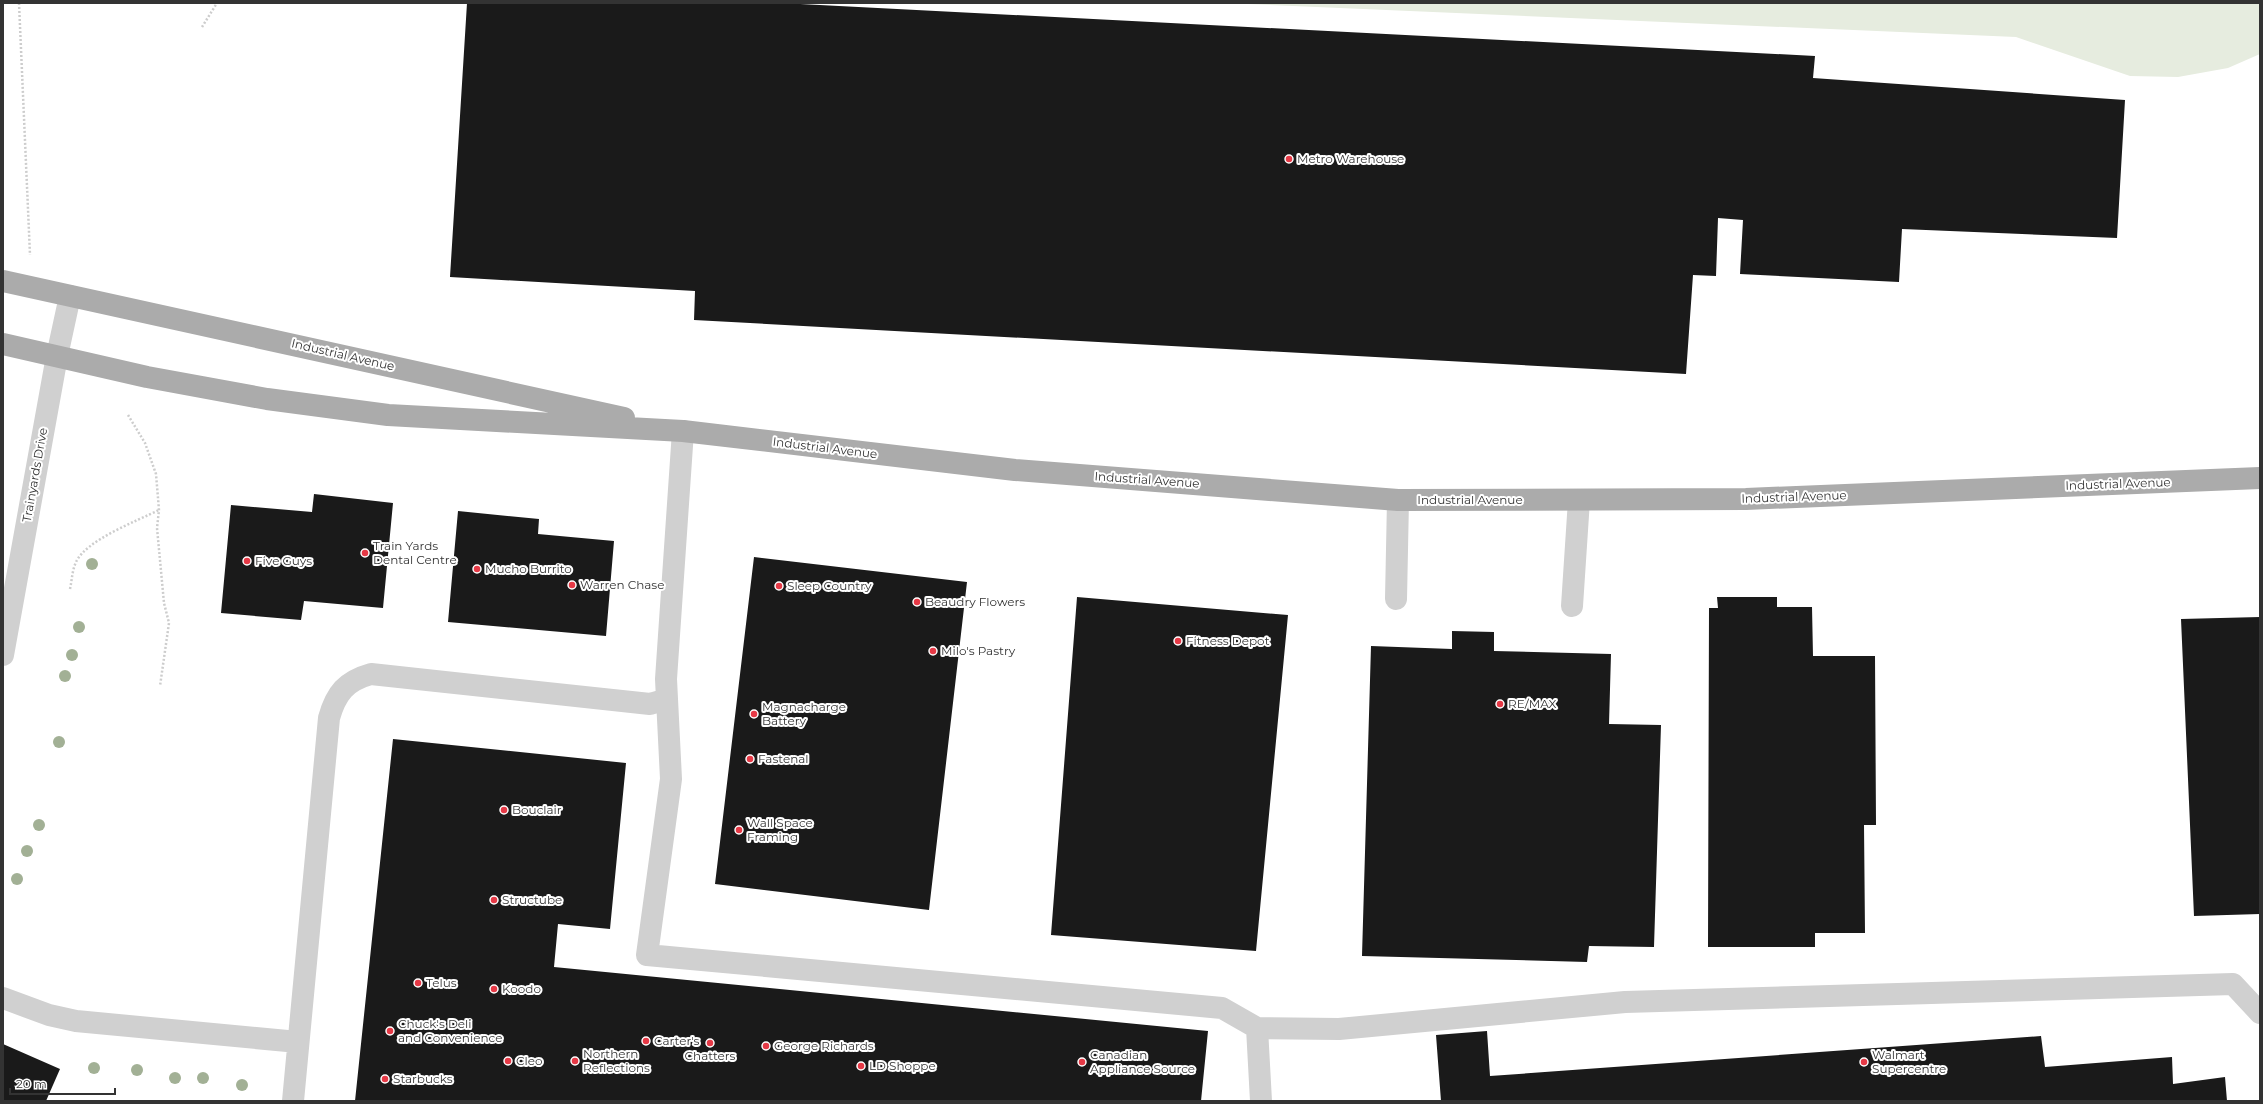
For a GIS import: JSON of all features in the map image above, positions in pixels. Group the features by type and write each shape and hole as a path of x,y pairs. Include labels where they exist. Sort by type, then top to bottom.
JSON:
{"main road":[{"name":"Industrial Avenue","path":"3,281 684,431"},
{"name":"Industrial Avenue","path":"3,344 147,377 267,399 388,415 684,431 1015,470 1398,500 1746,499 2260,478"}],"street":[{"name":"Trainyards Drive","path":"3,655 57,356 70,296"},
{"path":"684,431 666,673 666,699 671,779 647,955 1222,1008 1257,1028 1340,1029 1625,1002 2233,984 2260,1013"},
{"path":"1396,598 1398,500"},
{"path":"1572,606 1579,500"},
{"path":"293,1101 329,718 334,701 344,688 357,678 371,674 650,704 666,699"},
{"path":"3,998 49,1015 76,1021 298,1042"},
{"path":"1257,1028 1261,1101"}],"path":[{"path":"19,3 30,255"},
{"path":"202,28 217,3"},
{"path":"128,415 145,443 156,474 159,510 157,528 164,603 170,623 160,686"},
{"path":"70,590 76,561 85,551 95,543 159,510"}],"shaded area":[{"path":"1223,3 2260,3 2260,54 2228,68 2178,77 2130,76 2016,37"}],"building":[{"name":"Metro Warehouse","path":"467,3 781,3 1815,56 1813,78 2125,100 2117,238 1902,229 1899,282 1740,274 1743,220 1718,218 1716,276 1693,275 1686,374 694,320 695,291 450,277"},
{"path":"314,494 393,503 383,608 304,601 301,620 221,613 231,505 312,512"},
{"path":"458,511 539,519 538,534 614,541 606,636 448,622"},
{"path":"754,557 967,582 929,910 715,884"},
{"path":"1077,597 1288,615 1256,951 1051,935"},
{"path":"1717,597 1777,597 1777,607 1812,607 1813,656 1875,656 1876,825 1864,825 1865,933 1815,933 1815,947 1708,947 1709,608 1718,608"},
{"path":"2260,617 2260,914 2194,916 2181,619"},
{"path":"1452,631 1494,632 1494,651 1611,654 1609,724 1661,725 1654,947 1589,946 1587,962 1362,956 1371,646 1452,649"},
{"path":"393,739 626,763 610,929 558,924 554,967 1208,1031 1201,1101 355,1101"},
{"name":"Walmart Supercentre","path":"1487,1031 1490,1076 2041,1036 2045,1067 2172,1057 2173,1084 2225,1077 2227,1101 1441,1101 1436,1035"},
{"path":"3,1044 60,1069 46,1101 3,1101"}],"place":[{"name":"Metro Warehouse","path":"1289,159"},
{"name":"Train Yards Dental Centre","path":"365,553"},
{"name":"Five Guys","path":"247,561"},
{"name":"Mucho Burrito","path":"477,569"},
{"name":"Warren Chase","path":"572,585"},
{"name":"Sleep Country","path":"779,586"},
{"name":"Beaudry Flowers","path":"917,602"},
{"name":"Fitness Depot","path":"1178,641"},
{"name":"Milo's Pastry","path":"933,651"},
{"name":"RE/MAX","path":"1500,704"},
{"name":"Magnacharge Battery","path":"754,714"},
{"name":"Fastenal","path":"750,759"},
{"name":"Bouclair","path":"504,810"},
{"name":"Wall Space Framing","path":"739,830"},
{"name":"Structube","path":"494,900"},
{"name":"Telus","path":"418,983"},
{"name":"Koodo","path":"494,989"},
{"name":"Chuck's Deli and Convenience","path":"390,1031"},
{"name":"Carter's","path":"646,1041"},
{"name":"Chatters","path":"710,1043"},
{"name":"George Richards","path":"766,1046"},
{"name":"Cleo","path":"508,1061"},
{"name":"Northern Reflections","path":"575,1061"},
{"name":"Canadian Appliance Source","path":"1082,1062"},
{"name":"Walmart Supercentre","path":"1864,1062"},
{"name":"LD Shoppe","path":"861,1066"},
{"name":"Starbucks","path":"385,1079"}]}
